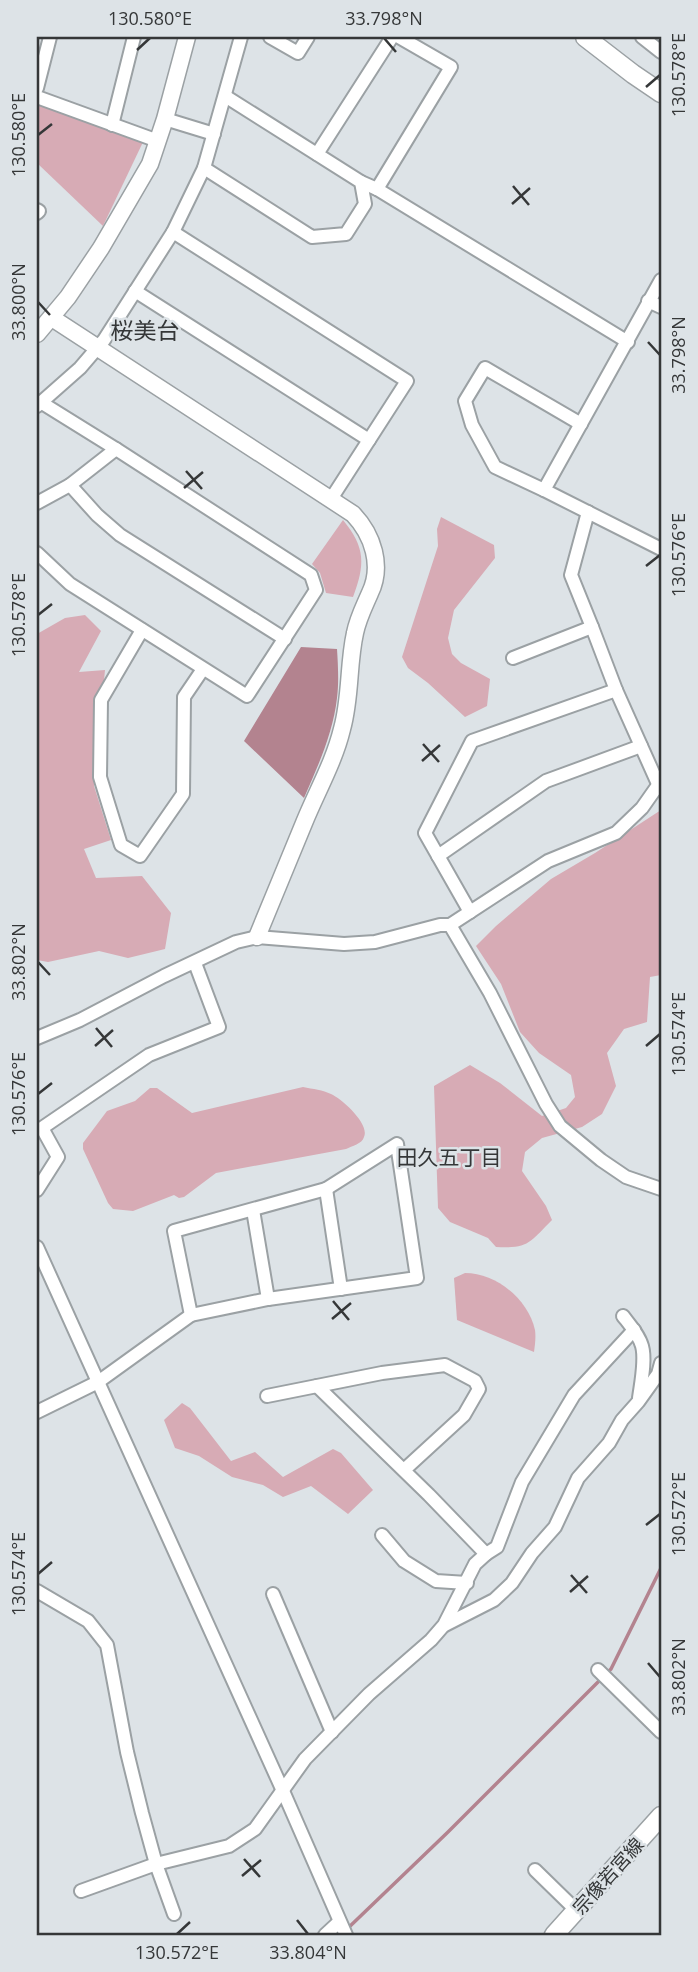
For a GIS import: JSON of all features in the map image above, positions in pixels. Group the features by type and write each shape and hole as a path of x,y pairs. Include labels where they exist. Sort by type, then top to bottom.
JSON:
{"main road":[{"path":"585,37 661,93"},
{"name":"宗像若宮線","path":"554,1935 661,1816"}],"street":[{"path":"37,88 50,37"},
{"path":"112,125 134,37"},
{"path":"37,334 52,318 101,248 150,164 187,37"},
{"path":"37,553 70,584 247,696 316,590 311,575 116,449 39,405 80,368 97,348 173,232 204,168 241,37"},
{"path":"270,37 298,53 308,37"},
{"path":"317,154 392,37"},
{"path":"377,189 451,67 399,37"},
{"path":"642,37 661,52"},
{"path":"225,96 361,182 377,189 628,341"},
{"path":"37,97 158,141"},
{"path":"165,119 214,134"},
{"path":"204,168 312,237 346,234 365,204 361,182"},
{"path":"173,232 407,381 331,499"},
{"path":"544,491 661,280"},
{"path":"135,291 369,440"},
{"path":"648,300 661,307"},
{"path":"52,318 331,499 353,514 368,533 376,559 375,578 355,634 348,705 342,728 329,769 257,937"},
{"path":"581,424 485,368 466,401 472,425 495,467 661,549"},
{"path":"37,503 70,485 116,449"},
{"path":"70,485 97,515 120,535 285,639"},
{"path":"37,1038 80,1020 236,942 257,937 344,944 375,942 440,925 450,925 548,861 617,833 642,808 660,784 616,690 571,575 587,512"},
{"path":"513,658 592,627"},
{"path":"142,630 101,700 100,777 121,845 141,856 183,794 184,697 203,668"},
{"path":"470,912 425,833 472,741 616,690"},
{"path":"438,856 546,781 641,746"},
{"path":"450,925 490,993 559,1126 626,1177 661,1189"},
{"path":"37,1190 58,1157 42,1128 149,1055 219,1027 195,963"},
{"path":"37,1412 98,1382 191,1315 268,1299 417,1278 397,1144 326,1189 174,1231 191,1315"},
{"path":"326,1189 341,1289"},
{"path":"253,1209 268,1299"},
{"path":"37,1247 346,1935"},
{"path":"623,1316 643,1346 643,1370 638,1402"},
{"path":"81,1891 156,1864 229,1846 255,1829 305,1759 369,1694 431,1640 444,1625 475,1564 497,1547 522,1482 574,1395 634,1330"},
{"path":"444,1625 494,1600 512,1583 555,1527 578,1478 609,1443 622,1420 658,1374 661,1363"},
{"path":"267,1396 382,1373 445,1365 475,1381 479,1390 464,1415 404,1470"},
{"path":"317,1386 486,1554"},
{"path":"382,1535 404,1561 436,1581 467,1583"},
{"path":"37,1591 88,1621 107,1645 127,1752 156,1864 174,1913"},
{"path":"273,1594 332,1732"},
{"path":"598,1670 661,1732"},
{"path":"535,1870 576,1910"},
{"path":"325,1935 340,1922"}],"shaded area":[{"path":"37,103 143,142 103,226 37,163"},
{"path":"441,517 494,545 495,558 454,610 448,638 452,654 461,663 490,679 487,706 465,717 408,668 402,657 438,546 437,529"},
{"path":"343,520 356,539 361,557 360,575 353,597 326,593 320,573 312,564"},
{"path":"85,615 101,631 79,672 105,670 94,786 111,840 84,849 96,878 142,876 171,913 165,949 128,958 99,951 48,962 37,960 37,634 65,618"},
{"path":"301,647 337,649 338,674 332,724 304,798 244,741"},
{"path":"661,810 661,975 650,977 647,1022 624,1029 607,1053 616,1086 602,1114 582,1127 542,1138 525,1152 522,1171 546,1206 552,1220 539,1234 522,1245 496,1247 488,1238 450,1222 438,1208 434,1086 470,1065 500,1083 542,1116 566,1108 575,1097 571,1075 539,1053 520,1032 501,984 476,946 551,879"},
{"path":"303,1087 328,1093 348,1106 363,1126 365,1132 361,1141 346,1149 216,1173 184,1197 174,1195 133,1211 113,1209 108,1203 83,1149 83,1143 107,1111 135,1101 150,1088 157,1088 192,1113"},
{"path":"465,1273 477,1274 499,1283 518,1298 535,1330 534,1352 457,1320 454,1278"},
{"path":"182,1403 190,1408 231,1461 255,1452 283,1477 333,1449 341,1453 373,1490 348,1514 311,1486 283,1497 263,1485 232,1477 199,1456 175,1448 164,1420"}],"waterway":[{"path":"346,1930 611,1669 661,1568"}],"district":[{"name":"桜美台","path":"145,331"},
{"name":"田久五丁目","path":"449,1158"}]}
